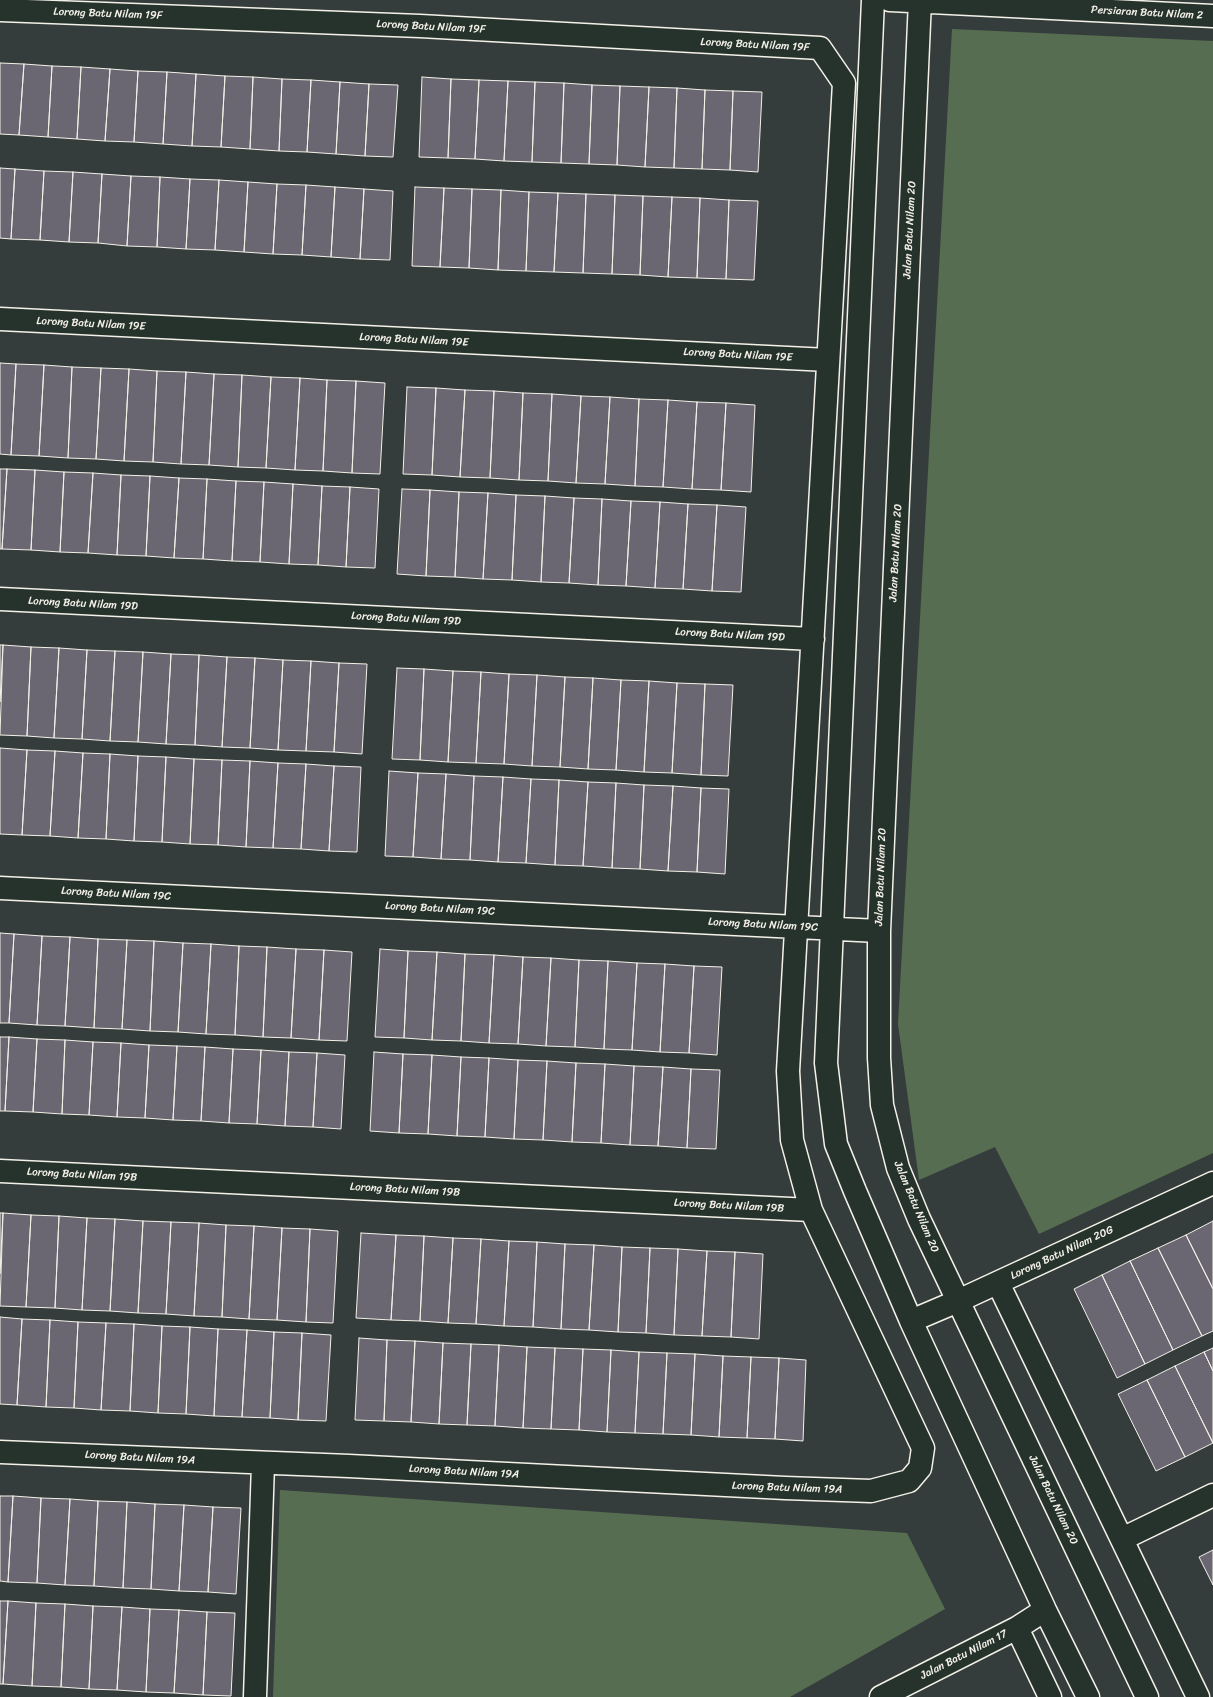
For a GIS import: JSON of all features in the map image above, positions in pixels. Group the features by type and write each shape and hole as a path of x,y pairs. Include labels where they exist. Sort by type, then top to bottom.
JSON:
{"street":[{"path":"873,0 826,1063 836,1144 854,1191 911,1322 1045,1610 1088,1697"},
{"name":"Persiaran Batu Nilam 2","path":"890,0 1213,16"},
{"name":"Jalan Batu Nilam 20","path":"920,1 879,931 879,1058 882,1105 898,1168 919,1219 1148,1697"},
{"name":"Lorong Batu Nilam 19F","path":"0,10 420,26 820,48 844,83 828,360"},
{"name":"Lorong Batu Nilam 19E","path":"0,319 828,360"},
{"path":"811,1210 792,1140 788,1071 828,360"},
{"name":"Lorong Batu Nilam 19D","path":"0,599 813,639"},
{"name":"Lorong Batu Nilam 19C","path":"0,888 879,931"},
{"name":"Lorong Batu Nilam 19B","path":"0,1170 811,1210"},
{"name":"Lorong Batu Nilam 20G","path":"911,1322 1213,1183"},
{"name":"Lorong Batu Nilam 19A","path":"0,1452 263,1464 349,1466 871,1491 909,1481 920,1468 923,1448 811,1210"},
{"path":"998,1283 1198,1697"},
{"path":"255,1697 263,1464"},
{"path":"1122,1539 1213,1495"},
{"name":"Jalan Batu Nilam 17","path":"881,1697 1017,1628 1045,1610"},
{"path":"1017,1628 1050,1697"}],"green space":[{"path":"952,29 1213,41 1213,1153 1039,1234 995,1147 919,1180 898,1024"},
{"path":"280,1490 907,1533 945,1609 790,1697 273,1697"}],"building":[{"path":"0,63 24,64 19,135 0,134"},
{"path":"24,64 52,66 48,137 19,135"},
{"path":"52,66 81,67 77,139 48,137"},
{"path":"81,67 110,69 105,141 77,139"},
{"path":"110,69 138,71 134,142 105,141"},
{"path":"138,71 167,72 163,144 134,142"},
{"path":"167,72 196,74 192,146 163,144"},
{"path":"196,74 225,76 221,147 192,146"},
{"path":"225,76 253,77 250,149 221,147"},
{"path":"253,77 282,79 279,151 250,149"},
{"path":"422,77 451,79 448,158 419,157"},
{"path":"282,79 311,80 307,152 279,151"},
{"path":"451,79 479,80 475,159 448,158"},
{"path":"311,80 340,82 336,154 307,152"},
{"path":"479,80 508,81 504,161 475,159"},
{"path":"508,81 535,82 532,162 504,161"},
{"path":"340,82 369,84 365,156 336,154"},
{"path":"535,82 564,83 561,163 532,162"},
{"path":"564,83 592,85 589,164 561,163"},
{"path":"369,84 398,85 393,157 365,156"},
{"path":"592,85 620,86 617,165 589,164"},
{"path":"620,86 649,87 645,167 617,165"},
{"path":"649,87 677,88 674,168 645,167"},
{"path":"677,88 705,90 702,169 674,168"},
{"path":"705,90 733,91 730,170 702,169"},
{"path":"733,91 762,92 758,172 730,170"},
{"path":"0,168 15,169 11,239 0,238"},
{"path":"15,169 44,171 40,240 11,239"},
{"path":"44,171 73,172 69,242 40,240"},
{"path":"73,172 102,174 98,243 69,242"},
{"path":"102,174 131,176 127,246 98,243"},
{"path":"131,176 160,177 157,247 127,246"},
{"path":"160,177 190,179 186,249 157,247"},
{"path":"190,179 219,180 215,250 186,249"},
{"path":"219,180 248,182 244,252 215,250"},
{"path":"248,182 277,184 273,254 244,252"},
{"path":"277,184 306,185 302,255 273,254"},
{"path":"306,185 335,187 331,257 302,255"},
{"path":"335,187 364,189 360,259 331,257"},
{"path":"415,187 444,188 440,267 412,266"},
{"path":"444,188 472,189 469,268 440,267"},
{"path":"364,189 393,191 390,260 360,259"},
{"path":"472,189 501,190 498,270 469,268"},
{"path":"501,190 529,192 526,271 498,270"},
{"path":"529,192 558,193 554,272 526,271"},
{"path":"558,193 586,194 583,273 554,272"},
{"path":"586,194 615,195 612,274 583,273"},
{"path":"615,195 643,196 640,275 612,274"},
{"path":"643,196 672,197 668,277 640,275"},
{"path":"672,197 700,198 697,278 668,277"},
{"path":"700,198 729,200 726,279 697,278"},
{"path":"729,200 758,201 754,280 726,279"},
{"path":"0,363 16,364 11,455 0,454"},
{"path":"16,364 44,365 39,456 11,455"},
{"path":"44,365 72,367 68,458 39,456"},
{"path":"72,367 101,368 96,459 68,458"},
{"path":"101,368 129,369 124,461 96,459"},
{"path":"129,369 157,371 153,462 124,461"},
{"path":"157,371 186,372 181,464 153,462"},
{"path":"186,372 214,374 209,465 181,464"},
{"path":"214,374 242,375 238,467 209,465"},
{"path":"242,375 271,377 266,468 238,467"},
{"path":"271,377 300,378 295,470 266,468"},
{"path":"300,378 327,380 323,471 295,470"},
{"path":"327,380 356,381 352,473 323,471"},
{"path":"356,381 385,383 380,474 352,473"},
{"path":"407,387 436,388 432,475 403,474"},
{"path":"436,388 465,390 460,477 432,475"},
{"path":"465,390 494,391 490,478 460,477"},
{"path":"494,391 523,393 519,480 490,478"},
{"path":"523,393 552,394 548,481 519,480"},
{"path":"552,394 581,396 576,483 548,481"},
{"path":"581,396 610,397 605,484 576,483"},
{"path":"610,397 639,399 635,486 605,484"},
{"path":"639,399 668,400 663,487 635,486"},
{"path":"668,400 697,402 692,489 663,487"},
{"path":"697,402 726,403 721,490 692,489"},
{"path":"726,403 755,405 751,492 721,490"},
{"path":"0,469 7,469 2,549 0,549"},
{"path":"7,469 35,470 31,550 2,549"},
{"path":"35,470 64,472 60,552 31,550"},
{"path":"64,472 93,473 88,553 60,552"},
{"path":"93,473 121,475 117,555 88,553"},
{"path":"121,475 150,476 146,556 117,555"},
{"path":"150,476 179,478 174,558 146,556"},
{"path":"179,478 207,479 203,559 174,558"},
{"path":"207,479 236,481 232,561 203,559"},
{"path":"236,481 264,482 260,562 232,561"},
{"path":"264,482 293,484 289,564 260,562"},
{"path":"293,484 322,486 318,565 289,564"},
{"path":"322,486 350,487 346,567 318,565"},
{"path":"350,487 379,489 375,568 346,567"},
{"path":"402,489 430,490 426,576 397,574"},
{"path":"430,490 459,492 455,577 426,576"},
{"path":"459,492 488,493 483,579 455,577"},
{"path":"488,493 516,495 512,580 483,579"},
{"path":"516,495 545,496 541,582 512,580"},
{"path":"545,496 574,498 569,583 541,582"},
{"path":"574,498 602,499 598,585 569,583"},
{"path":"602,499 631,501 626,586 598,585"},
{"path":"631,501 660,502 655,588 626,586"},
{"path":"660,502 688,504 683,589 655,588"},
{"path":"688,504 717,505 712,591 683,589"},
{"path":"717,505 746,507 741,592 712,591"},
{"path":"0,645 3,645 0,702"},
{"path":"3,645 31,647 27,736 0,735"},
{"path":"31,647 59,648 54,738 27,736"},
{"path":"59,648 87,650 82,739 54,738"},
{"path":"87,650 115,651 110,741 82,739"},
{"path":"115,651 143,652 138,742 110,741"},
{"path":"143,652 171,654 166,744 138,742"},
{"path":"171,654 199,655 195,745 166,744"},
{"path":"199,655 227,657 222,747 195,745"},
{"path":"227,657 255,658 250,748 222,747"},
{"path":"255,658 283,660 278,750 250,748"},
{"path":"283,660 311,661 306,751 278,750"},
{"path":"311,661 339,663 334,752 306,751"},
{"path":"339,663 367,664 362,754 334,752"},
{"path":"397,668 424,669 420,760 392,759"},
{"path":"424,669 453,671 448,762 420,760"},
{"path":"453,671 481,672 476,763 448,762"},
{"path":"481,672 509,674 504,764 476,763"},
{"path":"509,674 537,675 532,766 504,764"},
{"path":"537,675 565,677 560,767 532,766"},
{"path":"565,677 593,678 588,769 560,767"},
{"path":"593,678 621,680 616,770 588,769"},
{"path":"621,680 649,681 644,772 616,770"},
{"path":"649,681 677,683 672,773 644,772"},
{"path":"677,683 705,684 701,775 672,773"},
{"path":"705,684 733,685 728,776 701,775"},
{"path":"0,748 27,750 22,835 0,834"},
{"path":"27,750 55,751 50,836 22,835"},
{"path":"55,751 83,753 78,838 50,836"},
{"path":"83,753 110,754 106,839 78,838"},
{"path":"110,754 138,756 134,841 106,839"},
{"path":"138,756 166,757 162,842 134,841"},
{"path":"166,757 194,759 190,844 162,842"},
{"path":"194,759 222,760 218,845 190,844"},
{"path":"222,760 250,761 246,847 218,845"},
{"path":"250,761 278,763 273,848 246,847"},
{"path":"278,763 306,764 301,849 273,848"},
{"path":"306,764 334,766 329,851 301,849"},
{"path":"334,766 361,767 357,852 329,851"},
{"path":"389,771 418,773 413,857 385,856"},
{"path":"418,773 446,774 441,859 413,857"},
{"path":"446,774 474,776 470,860 441,859"},
{"path":"474,776 503,777 498,862 470,860"},
{"path":"503,777 531,779 526,863 498,862"},
{"path":"531,779 559,780 555,865 526,863"},
{"path":"559,780 588,782 583,866 555,865"},
{"path":"588,782 616,783 612,868 583,866"},
{"path":"616,783 644,785 640,869 612,868"},
{"path":"644,785 673,786 668,871 640,869"},
{"path":"673,786 701,788 697,872 668,871"},
{"path":"701,788 729,789 725,874 697,872"},
{"path":"0,933 14,934 9,1023 0,1023"},
{"path":"14,934 42,936 37,1025 9,1023"},
{"path":"42,936 70,937 65,1026 37,1025"},
{"path":"70,937 98,939 94,1028 65,1026"},
{"path":"98,939 127,940 122,1029 94,1028"},
{"path":"127,940 154,941 150,1031 122,1029"},
{"path":"154,941 183,943 178,1032 150,1031"},
{"path":"183,943 211,944 206,1034 178,1032"},
{"path":"211,944 239,946 235,1035 206,1034"},
{"path":"239,946 267,947 263,1037 235,1035"},
{"path":"267,947 296,949 291,1038 263,1037"},
{"path":"296,949 324,950 319,1040 291,1038"},
{"path":"380,949 408,951 404,1038 375,1037"},
{"path":"324,950 352,952 347,1041 319,1040"},
{"path":"408,951 437,952 432,1040 404,1038"},
{"path":"437,952 465,954 461,1041 432,1040"},
{"path":"465,954 494,955 489,1043 461,1041"},
{"path":"494,955 523,957 518,1044 489,1043"},
{"path":"523,957 551,958 546,1046 518,1044"},
{"path":"551,958 579,960 575,1047 546,1046"},
{"path":"579,960 608,961 604,1049 575,1047"},
{"path":"608,961 637,963 632,1050 604,1049"},
{"path":"637,963 665,964 660,1052 632,1050"},
{"path":"665,964 694,966 689,1053 660,1052"},
{"path":"694,966 722,967 717,1055 689,1053"},
{"path":"0,1037 9,1037 5,1111 0,1111"},
{"path":"9,1037 37,1039 33,1112 5,1111"},
{"path":"37,1039 65,1040 62,1114 33,1112"},
{"path":"65,1040 93,1042 89,1115 62,1114"},
{"path":"93,1042 121,1043 117,1117 89,1115"},
{"path":"121,1043 149,1045 145,1118 117,1117"},
{"path":"149,1045 177,1046 173,1120 145,1118"},
{"path":"177,1046 205,1047 201,1121 173,1120"},
{"path":"205,1047 233,1049 229,1123 201,1121"},
{"path":"233,1049 261,1050 257,1124 229,1123"},
{"path":"261,1050 289,1052 285,1126 257,1124"},
{"path":"289,1052 317,1053 313,1127 285,1126"},
{"path":"374,1052 403,1054 399,1133 370,1131"},
{"path":"317,1053 345,1055 341,1129 313,1127"},
{"path":"403,1054 432,1055 428,1134 399,1133"},
{"path":"432,1055 461,1057 457,1136 428,1134"},
{"path":"461,1057 489,1058 485,1137 457,1136"},
{"path":"489,1058 518,1060 514,1139 485,1137"},
{"path":"518,1060 547,1061 543,1140 514,1139"},
{"path":"547,1061 576,1063 572,1142 543,1140"},
{"path":"576,1063 605,1064 601,1143 572,1142"},
{"path":"605,1064 634,1066 630,1145 601,1143"},
{"path":"634,1066 663,1067 658,1146 630,1145"},
{"path":"663,1067 691,1069 687,1148 658,1146"},
{"path":"691,1069 720,1070 716,1149 687,1148"},
{"path":"0,1213 3,1213 0,1274"},
{"path":"3,1213 31,1215 26,1307 0,1306"},
{"path":"31,1215 59,1216 55,1308 26,1307"},
{"path":"59,1216 87,1218 82,1310 55,1308"},
{"path":"87,1218 115,1219 110,1311 82,1310"},
{"path":"115,1219 143,1221 138,1313 110,1311"},
{"path":"143,1221 171,1222 166,1314 138,1313"},
{"path":"1213,1221 1213,1289 1186,1235"},
{"path":"171,1222 199,1223 194,1316 166,1314"},
{"path":"199,1223 226,1225 222,1317 194,1316"},
{"path":"226,1225 254,1226 249,1319 222,1317"},
{"path":"254,1226 282,1228 277,1320 249,1319"},
{"path":"282,1228 310,1229 306,1322 277,1320"},
{"path":"310,1229 338,1231 333,1323 306,1322"},
{"path":"361,1233 396,1235 391,1320 356,1318"},
{"path":"396,1235 424,1236 420,1321 391,1320"},
{"path":"1186,1235 1213,1289 1213,1331 1202,1336 1158,1248"},
{"path":"424,1236 453,1238 448,1323 420,1321"},
{"path":"453,1238 481,1239 476,1324 448,1323"},
{"path":"481,1239 509,1241 504,1326 476,1324"},
{"path":"509,1241 537,1242 533,1327 504,1326"},
{"path":"537,1242 565,1244 561,1329 533,1327"},
{"path":"565,1244 594,1245 589,1330 561,1329"},
{"path":"594,1245 622,1247 618,1332 589,1330"},
{"path":"622,1247 650,1248 646,1333 618,1332"},
{"path":"650,1248 678,1249 674,1335 646,1333"},
{"path":"1158,1248 1202,1336 1173,1350 1130,1261"},
{"path":"678,1249 707,1251 702,1336 674,1335"},
{"path":"707,1251 735,1252 731,1337 702,1336"},
{"path":"735,1252 763,1254 759,1339 731,1337"},
{"path":"1130,1261 1173,1350 1145,1364 1102,1275"},
{"path":"1102,1275 1145,1364 1117,1378 1074,1289"},
{"path":"0,1317 22,1319 17,1405 0,1404"},
{"path":"22,1319 50,1320 46,1407 17,1405"},
{"path":"50,1320 78,1322 74,1408 46,1407"},
{"path":"78,1322 106,1323 101,1410 74,1408"},
{"path":"106,1323 134,1324 130,1411 101,1410"},
{"path":"134,1324 162,1326 158,1413 130,1411"},
{"path":"162,1326 190,1327 186,1414 158,1413"},
{"path":"190,1327 218,1329 214,1416 186,1414"},
{"path":"218,1329 247,1330 242,1417 214,1416"},
{"path":"247,1330 274,1332 270,1418 242,1417"},
{"path":"274,1332 302,1333 298,1420 270,1418"},
{"path":"302,1333 331,1335 326,1421 298,1420"},
{"path":"359,1338 387,1340 384,1421 355,1420"},
{"path":"387,1340 415,1341 411,1422 384,1421"},
{"path":"415,1341 443,1343 439,1424 411,1422"},
{"path":"443,1343 471,1344 467,1425 439,1424"},
{"path":"471,1344 499,1345 495,1426 467,1425"},
{"path":"499,1345 527,1347 523,1428 495,1426"},
{"path":"527,1347 555,1348 551,1429 523,1428"},
{"path":"555,1348 583,1349 579,1430 551,1429"},
{"path":"1213,1348 1213,1371 1204,1352"},
{"path":"583,1349 611,1350 607,1432 579,1430"},
{"path":"611,1350 639,1352 635,1433 607,1432"},
{"path":"639,1352 667,1353 663,1434 635,1433"},
{"path":"1204,1352 1213,1371 1213,1443 1175,1366"},
{"path":"667,1353 695,1354 691,1435 663,1434"},
{"path":"695,1354 723,1356 719,1437 691,1435"},
{"path":"723,1356 751,1357 747,1438 719,1437"},
{"path":"751,1357 779,1358 775,1439 747,1438"},
{"path":"779,1358 806,1360 803,1441 775,1439"},
{"path":"1175,1366 1213,1443 1185,1457 1147,1380"},
{"path":"1147,1380 1185,1457 1156,1471 1118,1394"},
{"path":"0,1496 13,1496 8,1582 0,1581"},
{"path":"13,1496 41,1498 37,1583 8,1582"},
{"path":"41,1498 70,1499 65,1585 37,1583"},
{"path":"70,1499 98,1501 94,1586 65,1585"},
{"path":"98,1501 127,1502 123,1588 94,1586"},
{"path":"127,1502 155,1504 151,1589 123,1588"},
{"path":"155,1504 184,1505 179,1591 151,1589"},
{"path":"184,1505 213,1507 208,1592 179,1591"},
{"path":"213,1507 241,1508 236,1594 208,1592"},
{"path":"1213,1550 1213,1585 1199,1557"},
{"path":"0,1601 8,1601 3,1684 0,1684"},
{"path":"8,1601 36,1603 32,1686 3,1684"},
{"path":"36,1603 65,1604 61,1687 32,1686"},
{"path":"65,1604 93,1606 89,1689 61,1687"},
{"path":"93,1606 122,1607 117,1690 89,1689"},
{"path":"122,1607 150,1609 146,1692 117,1690"},
{"path":"150,1609 179,1610 174,1693 146,1692"},
{"path":"179,1610 207,1612 203,1695 174,1693"},
{"path":"207,1612 235,1613 231,1696 203,1695"}]}
